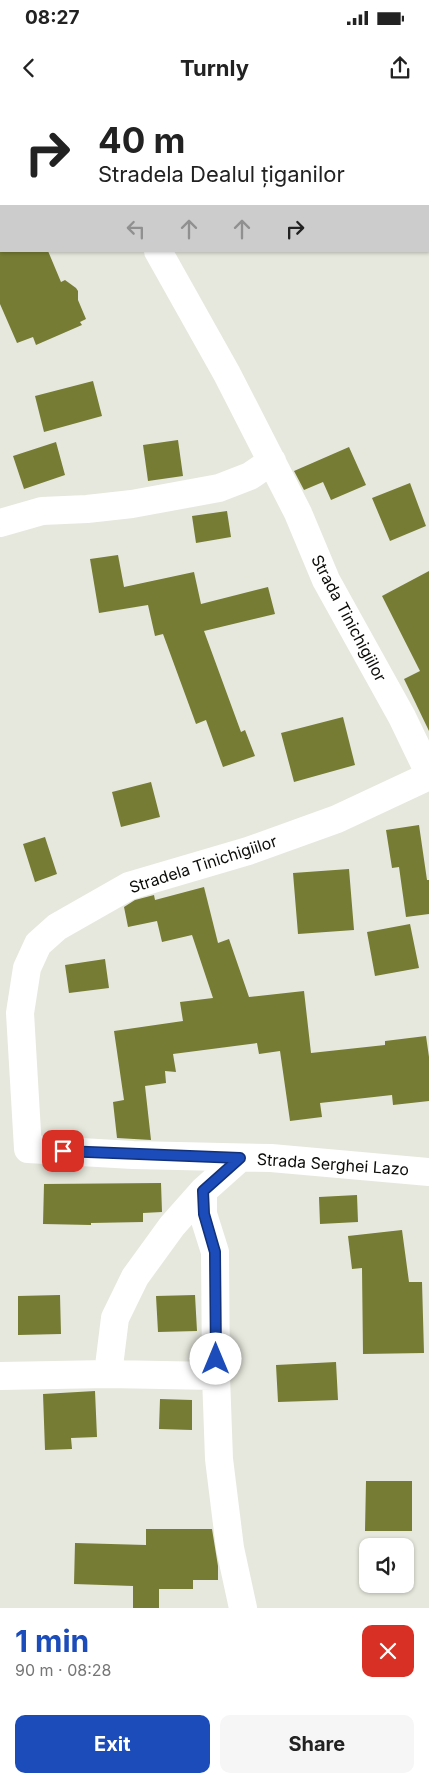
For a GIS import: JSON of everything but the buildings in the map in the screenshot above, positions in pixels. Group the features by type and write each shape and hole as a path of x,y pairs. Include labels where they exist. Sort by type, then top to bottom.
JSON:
{"street":[{"name":"Strada Tinichigiilor","path":"159,252 227,374 298,513 326,580 402,717 429,774"},
{"path":"0,522 42,511 132,504 219,488 250,476 272,462"},
{"name":"Stradela Tinichigiilor","path":"28,1149 20,1013 27,968 38,944 57,927 130,886 248,851 337,819 429,774"},
{"name":"Strada Serghei Lazo","path":"28,1149 134,1155 271,1158 429,1172"},
{"path":"108,1374 115,1318 136,1277 172,1226 203,1191 240,1158"},
{"path":"203,1191 204,1214 215,1252 219,1459 230,1548 243,1608"},
{"path":"0,1376 108,1374 216,1376"}],"route":[{"path":"63,1151 240,1158 203,1191 204,1214 215,1252 216,1359"}]}
